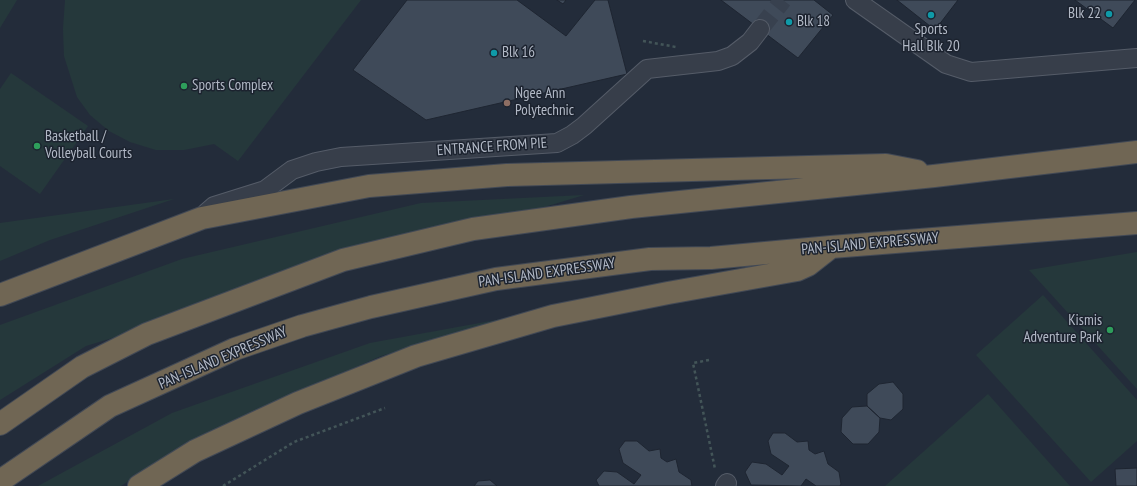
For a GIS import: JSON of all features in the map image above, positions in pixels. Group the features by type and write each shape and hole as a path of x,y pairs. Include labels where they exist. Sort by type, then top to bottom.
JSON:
{"highway":[{"path":"0,424 82,367 147,334 343,260 473,229 638,207 934,176 1137,152"},
{"path":"0,295 202,218 369,186 507,176 886,165 907,168 934,176"},
{"name":"PAN-ISLAND EXPRESSWAY","path":"0,480 110,406 235,349 302,326 371,307 496,279 650,259 711,258 1137,223"},
{"path":"139,486 195,451 291,406 416,356 553,316 668,293 797,270 808,266 831,247"}],"lane":[{"path":"855,0 946,64 971,72 1137,58"},
{"name":"ENTRANCE FROM PIE","path":"202,218 214,206 265,190 292,170 316,162 341,157 557,143 572,136 648,69 711,62 732,56 750,42 760,29"}],"path":[{"path":"709,360 693,362 716,470 726,485"},
{"path":"223,486 294,442 385,408"}],"shaded area":[{"path":"0,0 17,0 0,28"},
{"name":"Sports Complex","path":"65,0 361,0 238,161 214,144 184,150 156,150 130,142 109,131 90,115 77,97 64,56 63,29"},
{"name":"Basketball / Volleyball Courts","path":"11,73 88,126 40,194 0,166 0,89"},
{"path":"584,195 86,346 0,400 0,325 182,259 421,203"},
{"path":"174,199 50,240 0,261 0,223"},
{"name":"Kismis Adventure Park","path":"1137,252 1137,389 1029,270"},
{"path":"1043,295 1137,400 1137,441 1091,482 976,355"},
{"path":"529,314 381,356 187,442 121,486 38,486 172,413 370,343"},
{"path":"988,394 1070,486 885,486"}],"building":[{"name":"Blk 16","path":"407,0 517,0 566,36 595,0 608,0 627,74 426,120 353,70"},
{"path":"557,0 566,0 563,4"},
{"name":"Blk 18","path":"721,0 814,0 833,15 798,58"},
{"name":"Sports Hall Blk 20","path":"897,0 958,0 935,30"},
{"name":"Blk 22","path":"1075,0 1135,0 1113,28"},
{"path":"893,382 903,394 903,409 891,420 880,418 867,406 867,394 879,384"},
{"path":"867,406 880,418 879,432 868,444 853,444 841,432 842,418 852,407"},
{"path":"773,433 785,433 797,442 808,441 809,450 815,454 824,451 828,464 839,472 840,486 816,486 806,479 801,486 751,485 745,472 752,462 766,464 782,475 789,466 771,454 768,441"},
{"path":"625,441 637,441 649,451 660,449 661,458 667,462 676,459 679,472 691,480 692,486 599,486 596,480 604,471 617,472 634,484 641,475 623,463 619,449"},
{"path":"1137,468 1137,486 1116,486 1115,469"},
{"path":"490,480 497,486 474,486 478,481"}],"tunnel":[{"path":"760,29 783,0"}],"place":[{"name":"Blk 22","path":"1109,14"},
{"name":"Sports Hall Blk 20","path":"931,15"},
{"name":"Blk 18","path":"789,22"},
{"name":"Blk 16","path":"494,53"},
{"name":"Sports Complex","path":"184,86"},
{"name":"Ngee Ann Polytechnic","path":"507,103"},
{"name":"Basketball / Volleyball Courts","path":"37,146"},
{"name":"Kismis Adventure Park","path":"1110,330"}]}
